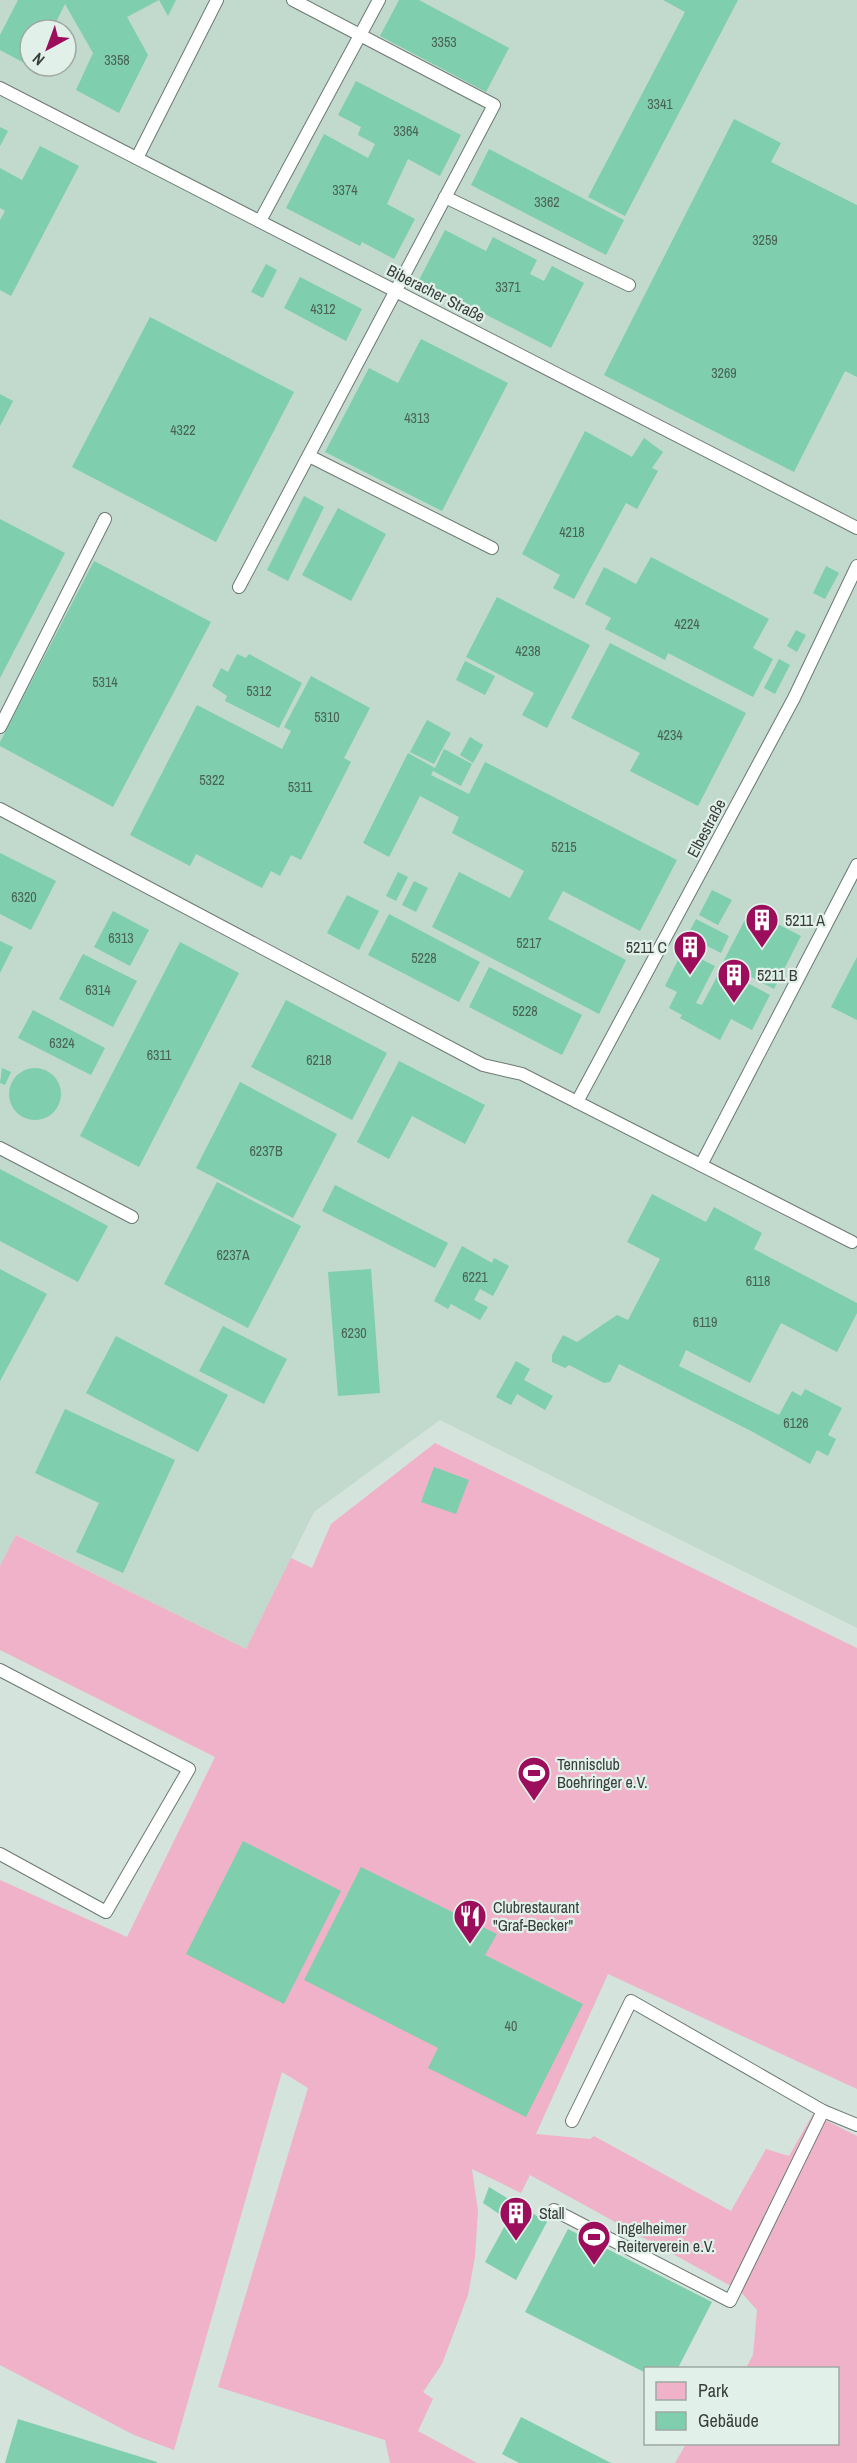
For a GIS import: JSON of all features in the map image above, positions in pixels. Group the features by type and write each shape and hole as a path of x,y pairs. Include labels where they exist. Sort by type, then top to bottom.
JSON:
{"lane":[{"path":"137,158 218,0"},
{"path":"239,587 494,105 293,0"},
{"path":"260,221 380,0"},
{"name":"Biberacher Straße","path":"0,88 857,528"},
{"path":"445,197 629,285"},
{"path":"309,456 492,548"},
{"path":"0,727 105,519"},
{"name":"Elbestraße","path":"578,1102 794,699 857,566"},
{"path":"0,809 483,1065 522,1074 852,1242"},
{"path":"701,1165 857,866"},
{"path":"0,1148 132,1217"},
{"path":"0,1670 189,1769 106,1912 0,1854"},
{"path":"572,2121 631,2001 823,2111 857,2125"},
{"path":"554,2210 730,2301 823,2111"}],"shaded area":[{"path":"0,0 857,0 857,1628 440,1420 314,1512 246,1649 17,1535 0,1566"}],"green space":[{"path":"435,1443 857,1648 857,2089 608,1974 536,2134 590,2139 594,2136 731,2211 766,2149 789,2156 813,2114 857,2136 857,2463 675,2463 685,2445 839,2445 839,2367 747,2367 753,2355 757,2310 740,2291 530,2175 521,2193 472,2169 478,2211 475,2257 468,2295 442,2364 423,2392 433,2399 418,2431 477,2463 390,2463 385,2440 218,2387 308,2088 282,2072 174,2450 134,2435 0,2365 0,1880 127,1937 215,1757 0,1650 0,1566 16,1535 246,1649 291,1558 312,1568 331,1524"}],"building":[{"path":"18,0 159,0 127,17 148,55 119,113 76,90 93,53 78,27 78,18 73,18 65,4 58,18 18,18 18,60 0,50 0,35"},
{"path":"159,0 176,0 168,16"},
{"path":"399,0 419,0 509,48 486,92 380,36"},
{"path":"663,0 738,0 625,216 588,197 685,12"},
{"path":"356,81 461,135 440,176 408,159 387,204 415,219 394,259 362,242 360,246 286,208 324,134 368,158 375,144 358,135 361,127 338,115"},
{"path":"734,119 781,143 771,162 857,205 857,377 845,371 794,472 604,375"},
{"path":"0,127 8,131 0,146"},
{"path":"40,146 79,166 11,296 0,290 0,220 5,211 0,208 0,168 22,180"},
{"path":"489,149 624,220 606,255 471,185"},
{"path":"445,230 486,251 493,237 537,260 530,274 544,281 552,266 584,283 551,348 419,280"},
{"path":"266,264 277,270 263,298 251,292"},
{"path":"300,277 362,309 346,341 284,308"},
{"path":"150,317 294,392 216,542 72,467"},
{"path":"421,339 508,383 442,511 325,452 369,368 398,383"},
{"path":"0,394 13,401 0,426"},
{"path":"585,431 632,457 644,438 663,452 652,468 658,471 637,509 626,503 574,599 553,588 560,575 522,554"},
{"path":"304,496 324,507 288,581 267,570"},
{"path":"338,508 386,534 351,601 302,575"},
{"path":"0,519 65,553 0,678"},
{"path":"651,557 769,619 753,648 773,659 753,697 668,653 665,660 605,629 611,618 585,604 604,567 636,584"},
{"path":"94,561 211,622 113,807 0,746 0,742"},
{"path":"826,566 839,573 825,599 813,593"},
{"path":"497,597 590,645 547,728 522,715 534,693 466,657"},
{"path":"796,630 806,635 797,652 787,646"},
{"path":"610,643 746,713 698,806 630,771 640,753 571,718"},
{"path":"237,654 246,658 249,654 302,683 279,728 225,701 227,696 212,686 221,668 228,672"},
{"path":"779,659 790,665 775,694 764,688"},
{"path":"465,661 495,676 485,695 456,680"},
{"path":"311,676 370,708 344,758 351,762 301,860 291,855 280,876 271,871 262,888 196,854 190,866 130,835 197,705 282,749 291,731 284,727"},
{"path":"427,720 451,733 434,764 410,752"},
{"path":"470,737 483,745 473,763 460,755"},
{"path":"444,749 472,764 461,786 433,771 431,775 469,794 485,762 677,860 640,931 563,891 548,919 626,960 599,1014 432,927 459,872 510,898 524,871 452,833 459,817 420,796 389,857 363,843 408,753 435,768"},
{"path":"0,853 56,881 31,930 0,914"},
{"path":"398,872 408,877 396,901 386,896"},
{"path":"414,881 428,888 416,912 402,905"},
{"path":"712,890 732,900 718,925 699,915"},
{"path":"347,895 379,911 359,950 327,933"},
{"name":"5211 A","path":"750,910 801,936 774,989 723,962"},
{"path":"113,911 149,930 130,966 94,947"},
{"path":"389,914 480,962 459,1002 368,955"},
{"path":"696,919 729,936 721,953 687,936"},
{"path":"0,941 13,947 0,973"},
{"path":"180,942 239,973 139,1167 80,1136"},
{"name":"5211 B","path":"683,950 715,966 696,1003 702,1005 721,969 770,995 752,1030 731,1019 720,1040 680,1018 682,1015 669,1008 677,992 665,986"},
{"path":"83,954 137,981 113,1027 59,999"},
{"path":"857,957 857,1020 831,1007"},
{"path":"489,967 582,1015 562,1055 469,1007"},
{"path":"286,1000 387,1053 352,1120 251,1067"},
{"path":"33,1010 105,1048 91,1075 18,1038"},
{"path":"399,1061 485,1105 465,1144 412,1116 389,1159 357,1142"},
{"path":"2,1068 11,1072 5,1085 0,1083"},
{"path":"30,1068 40,1068 54,1075 61,1094 54,1113 40,1120 30,1120 20,1116 13,1109 9,1099 9,1089 13,1079 20,1072"},
{"path":"240,1082 337,1134 293,1218 196,1168"},
{"path":"0,1169 108,1226 78,1282 0,1241"},
{"path":"217,1182 301,1226 248,1328 164,1284"},
{"path":"335,1185 448,1243 435,1268 322,1211"},
{"path":"652,1194 706,1222 714,1207 762,1233 754,1249 857,1303 857,1313 837,1352 781,1323 750,1383 686,1350 679,1366 779,1415 792,1391 801,1396 805,1389 842,1408 828,1435 836,1439 828,1456 817,1450 810,1464 753,1432 619,1364 610,1382 604,1383 569,1365 565,1368 552,1362 552,1355 563,1335 577,1342 617,1315 628,1320 660,1259 627,1242"},
{"path":"462,1246 492,1263 494,1258 509,1266 493,1296 480,1289 474,1300 488,1307 480,1320 451,1304 448,1309 434,1301"},
{"path":"0,1269 47,1294 0,1381"},
{"path":"371,1269 380,1393 338,1396 328,1272"},
{"path":"223,1326 287,1359 264,1404 199,1371"},
{"path":"116,1336 228,1395 198,1452 86,1393"},
{"path":"516,1361 530,1369 524,1380 553,1396 545,1410 517,1394 511,1405 496,1397"},
{"path":"65,1409 175,1460 123,1573 76,1552 99,1503 35,1473"},
{"path":"434,1467 469,1480 456,1514 421,1502"},
{"path":"243,1841 341,1891 284,2004 186,1954"},
{"path":"361,1867 497,1934 485,1955 583,2004 526,2117 428,2068 438,2048 304,1980"},
{"name":"Stall","path":"489,2187 547,2222 516,2280 485,2262 508,2220 483,2203"},
{"name":"Ingelheimer Reiterverein e.V.","path":"568,2229 712,2302 679,2367 644,2367 644,2372 525,2312"},
{"path":"521,2417 611,2463 519,2463 502,2454"},
{"path":"18,2419 157,2462 157,2463 5,2463"}],"place":[{"name":"5211 A","path":"762,949"},
{"name":"5211 C","path":"690,976"},
{"name":"5211 B","path":"734,1004"},
{"name":"Tennisclub Boehringer e.V.","path":"534,1802"},
{"name":"Clubrestaurant \"Graf-Becker\"","path":"470,1945"},
{"name":"Stall","path":"516,2242"},
{"name":"Ingelheimer Reiterverein e.V.","path":"594,2266"}]}
